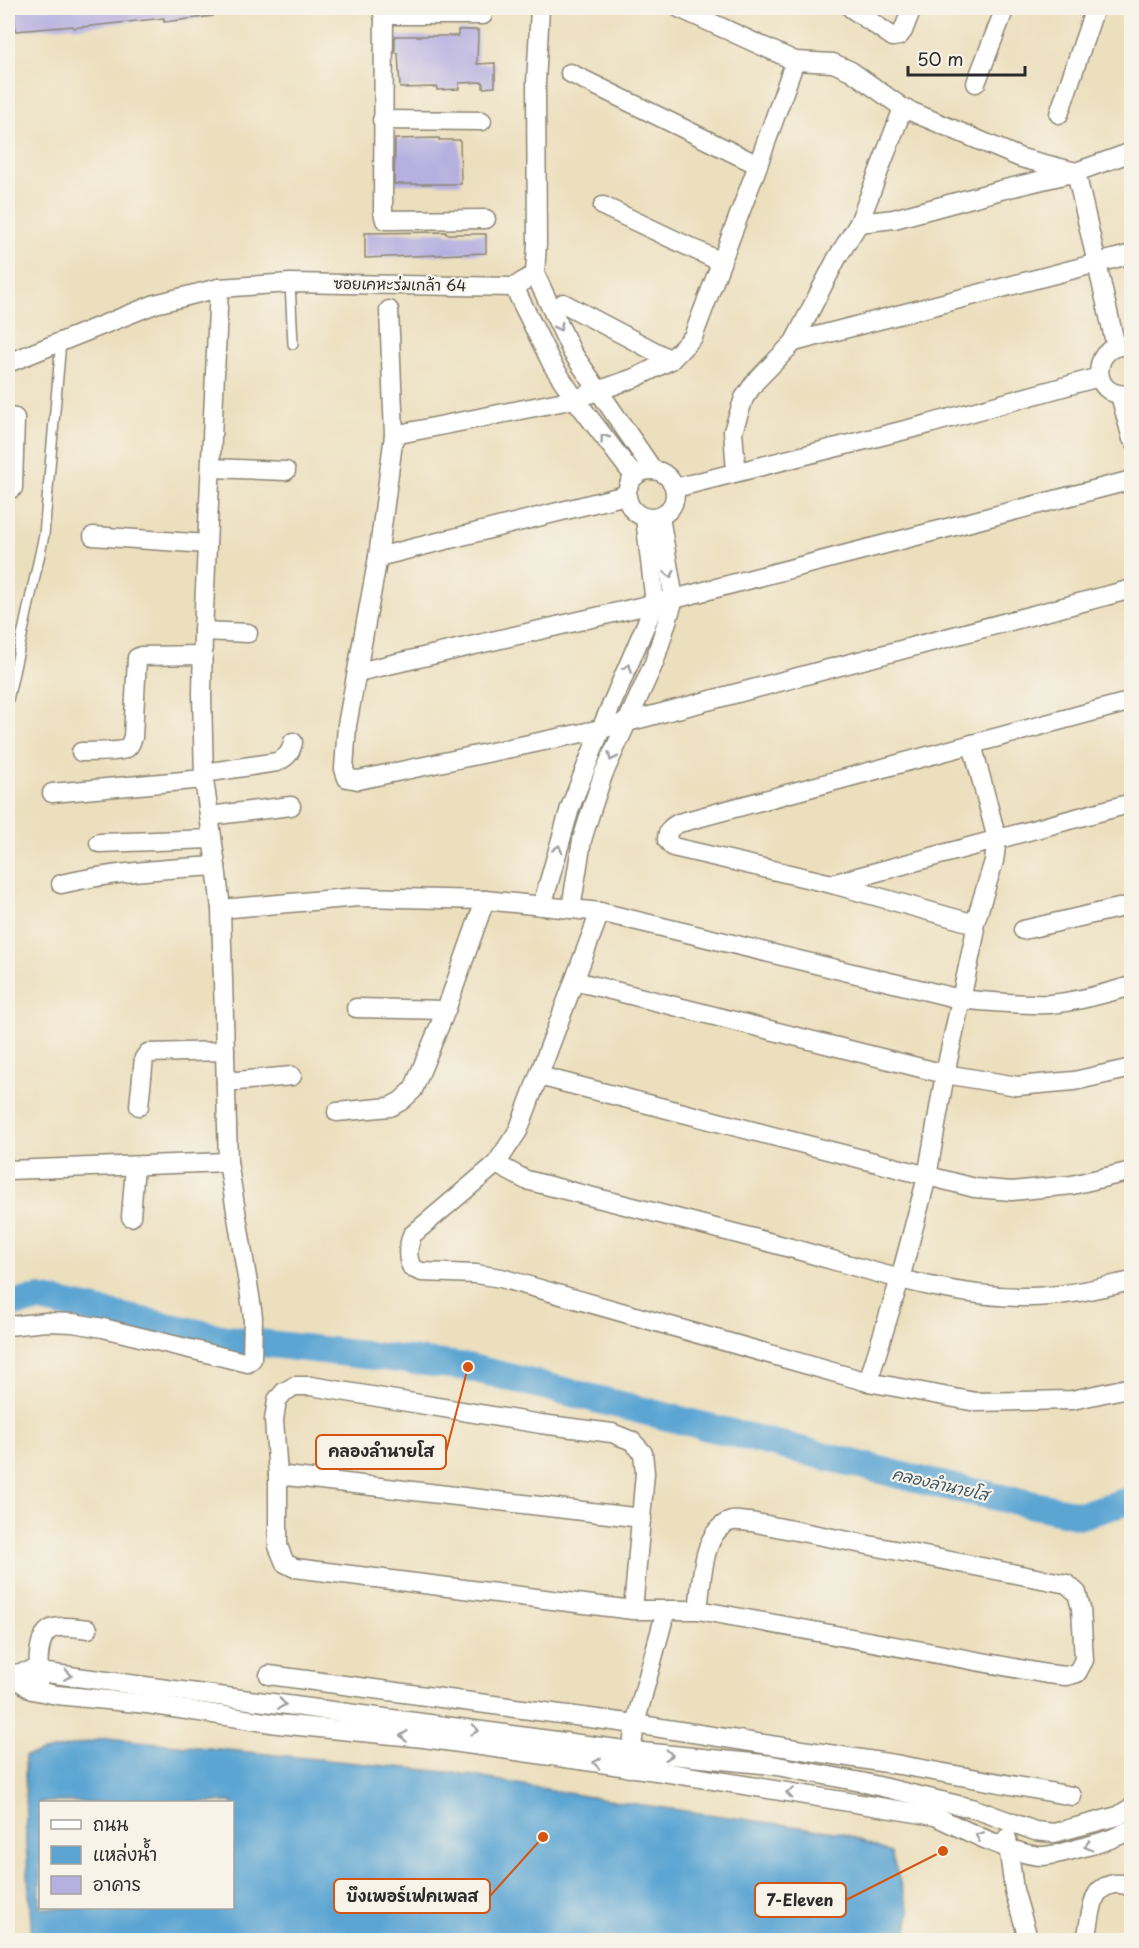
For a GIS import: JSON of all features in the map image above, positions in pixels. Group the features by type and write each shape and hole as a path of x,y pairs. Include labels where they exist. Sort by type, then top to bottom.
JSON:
{"street":[{"path":"540,8 536,83 537,244 535,274 572,352 653,470"},
{"path":"679,8 795,61 833,63 851,70 903,108 1022,158 1076,172"},
{"path":"851,8 893,37 899,36 903,31 912,8"},
{"path":"976,83 1005,8"},
{"path":"1059,114 1095,8"},
{"path":"483,15 384,11 383,212 385,220 486,219"},
{"path":"394,435 575,399 636,377 671,360 693,337 795,61"},
{"path":"570,74 758,165"},
{"path":"736,472 733,431 744,398 755,382 794,342 837,258 859,223 903,108"},
{"path":"382,120 482,121"},
{"path":"859,223 894,219 1076,172 1131,152"},
{"path":"1076,172 1096,263 1124,347 1108,351 1101,358 1099,377 1103,386 1111,392 1126,394 1131,439"},
{"path":"603,206 721,262"},
{"path":"794,342 1131,254"},
{"path":"535,274 514,287 553,366 575,399 634,476"},
{"name":"ซอยเคหะร่มเกล้า 64","path":"8,363 155,304 219,288 290,283 514,287"},
{"path":"8,1326 65,1322 103,1328 248,1363 252,1359 253,1317 228,1162 220,909 204,776 203,632 219,288"},
{"path":"563,303 671,360"},
{"path":"389,310 394,435 378,557 347,725 344,769 347,778 358,780 601,729 1131,589"},
{"path":"675,488 928,424 1099,377"},
{"path":"8,417 15,418 13,488 8,487"},
{"path":"211,468 286,471"},
{"path":"653,470 664,474 673,482 675,488 673,505 666,514 653,517 632,510 626,495 634,476 643,471 653,470"},
{"path":"358,672 674,599 1131,480"},
{"path":"378,557 626,495"},
{"path":"571,909 582,840 590,814 603,775 654,663 674,599 653,517"},
{"path":"542,906 570,808 655,603 653,517"},
{"path":"93,536 207,544"},
{"path":"203,632 248,633"},
{"path":"81,752 126,749 130,744 133,737 137,658 141,656 203,655"},
{"path":"974,926 968,922 832,884 673,847 667,840 667,834 670,828 679,823 1131,701"},
{"path":"52,793 204,776 277,762 291,752 293,742"},
{"path":"868,1382 900,1279 927,1177 945,1074 975,934 974,926 994,861 997,839 972,744"},
{"path":"832,884 1131,803"},
{"path":"209,816 291,806"},
{"path":"99,843 213,839"},
{"path":"61,884 130,871 216,866"},
{"path":"220,909 358,897 485,900 600,912 960,999 1014,1004 1051,1004 1131,986"},
{"path":"338,1112 390,1107 413,1090 446,1010 485,900"},
{"path":"1023,930 1131,905"},
{"path":"600,912 518,1131 496,1164 412,1235 408,1248 408,1260 412,1268 422,1272 476,1274 501,1278 868,1382 976,1402 1072,1400 1131,1387"},
{"path":"575,981 945,1074 1017,1086 1074,1081 1131,1068"},
{"path":"356,1008 446,1010"},
{"path":"140,1106 144,1058 148,1053 225,1051"},
{"path":"226,1082 292,1076"},
{"path":"539,1076 975,1188 1012,1191 1072,1185 1131,1171"},
{"path":"8,1170 228,1162"},
{"path":"496,1164 525,1180 772,1243 900,1279 964,1293 1029,1297 1088,1290 1131,1281"},
{"path":"131,1217 135,1166"},
{"path":"633,1610 645,1473 643,1453 632,1441 612,1434 311,1386 294,1386 277,1400 274,1420 278,1475 278,1546 285,1563 295,1568 633,1610 698,1610 1047,1674 1066,1676 1077,1673 1084,1660 1081,1608 1077,1593 1067,1584 742,1521 733,1520 717,1528 708,1544 698,1610"},
{"path":"278,1475 642,1518"},
{"path":"630,1759 635,1724 666,1610"},
{"path":"38,1691 41,1643 45,1633 52,1628 59,1627 88,1629"},
{"path":"9,1674 32,1671 250,1700 630,1759 935,1816 1030,1855 1055,1854 1126,1832"},
{"path":"9,1674 32,1690 247,1719 630,1759 772,1765 861,1782 963,1806 1035,1831 1054,1833 1125,1812"},
{"path":"270,1675 635,1724 900,1765 1072,1796"},
{"path":"247,1719 250,1700"},
{"path":"1006,1821 1007,1847 1014,1890 1026,1931 1026,1941"},
{"path":"1086,1941 1095,1897 1103,1888 1114,1883 1131,1888"}],"lane":[{"path":"290,283 293,344"},
{"path":"8,700 44,535 61,342"}],"water":[{"path":"107,1738 457,1773 601,1799 842,1833 891,1853 910,1913 905,1940 32,1940 26,1842 25,1756"}],"building":[{"path":"13,8 213,8 213,16 164,22 164,18 73,28 73,26 16,31"},
{"path":"458,30 478,30 477,64 495,63 495,87 483,88 483,82 459,83 459,89 400,88 395,36 458,36"},
{"path":"439,138 439,140 460,140 461,184 394,184 395,139"},
{"path":"446,232 446,234 486,234 486,253 365,258 365,233"}],"waterway":[{"name":"คลองลำนายโส","path":"8,1304 40,1299 226,1339 468,1367 932,1483 1081,1515 1132,1500"}],"place":[{"name":"คลองลำนายโส","path":"468,1367"},
{"name":"บึงเพอร์เฟคเพลส","path":"543,1837"},
{"name":"7-Eleven","path":"943,1851"}]}
